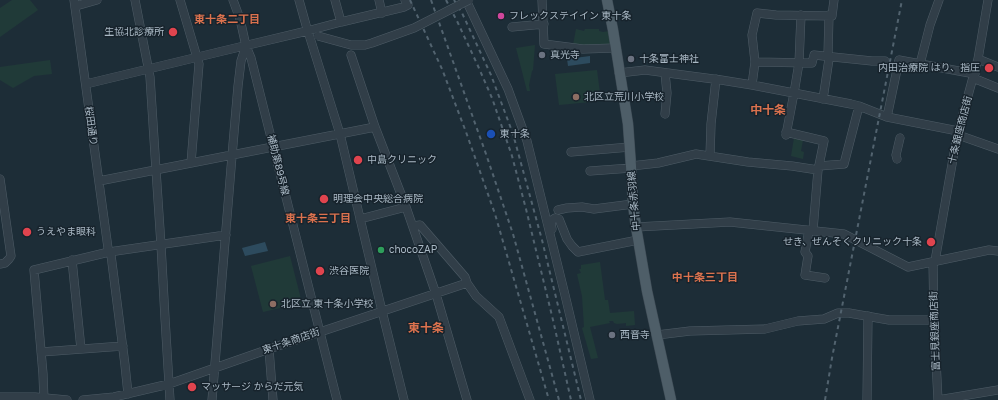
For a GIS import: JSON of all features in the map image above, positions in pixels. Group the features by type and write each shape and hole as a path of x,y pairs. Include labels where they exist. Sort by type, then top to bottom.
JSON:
{"main road":[{"name":"中十条赤羽線","path":"607,0 628,124 633,204 638,240 671,400"}],"street":[{"path":"75,3 97,0"},
{"path":"135,0 150,77 170,400"},
{"path":"180,0 200,64 191,163"},
{"name":"補助第89号線","path":"232,0 240,19 246,46 251,58 336,400"},
{"path":"299,0 340,134 404,400"},
{"path":"335,0 341,22"},
{"path":"379,0 382,13"},
{"path":"308,31 318,36 351,45 372,44 414,28 467,0 500,72 519,117 527,141 590,400"},
{"path":"542,0 544,44 582,49 615,48"},
{"path":"752,85 755,62 752,35 757,13 832,16 834,0"},
{"path":"920,64 930,26 940,0"},
{"name":"十条銀座商店街","path":"934,262 958,133 978,59 988,0"},
{"name":"桜田通り","path":"75,3 109,252 111,256 128,394"},
{"path":"86,84 382,13 404,7 406,3"},
{"path":"801,15 799,63 786,134 824,141 811,230 805,252 808,256 805,275 825,278"},
{"path":"823,99 828,57 829,16"},
{"path":"512,27 544,24"},
{"path":"212,400 241,61 246,46"},
{"path":"352,55 375,127 413,226 436,294 467,400"},
{"path":"755,62 812,63 814,55 872,61 885,60"},
{"path":"978,59 998,67"},
{"path":"887,118 899,60 974,76 998,88"},
{"path":"620,74 645,70 752,85 794,93 859,106 887,118 953,130 961,136 998,149"},
{"path":"665,73 667,93 665,114"},
{"path":"710,156 716,80"},
{"path":"590,171 658,163 696,154 748,162 819,168 844,164 859,106"},
{"path":"99,181 375,127"},
{"path":"897,159 896,155 900,138"},
{"path":"571,152 630,147"},
{"path":"0,179 10,256 5,263 0,264"},
{"path":"558,210 582,207 594,209 633,204"},
{"path":"360,219 406,207"},
{"path":"551,237 551,224 552,220 555,218 559,220 567,239 578,252 638,240"},
{"path":"636,227 730,222 846,234 908,267 989,250 998,251"},
{"path":"413,226 420,225 465,277 467,283 476,296 499,317 530,400"},
{"path":"44,399 34,270 109,252 226,235"},
{"path":"72,260 81,350"},
{"name":"富士見銀座商店街","path":"934,262 934,320 938,400"},
{"name":"東十条商店街","path":"83,400 114,398 169,384 382,310 467,283"},
{"path":"657,335 696,331 765,329 798,321 824,319 838,313 849,313 889,320 934,320"},
{"path":"867,400 868,316"},
{"path":"41,352 123,346"},
{"path":"268,349 273,400"},
{"path":"938,400 998,390"},
{"path":"0,397 67,400"}],"green space":[{"path":"12,0 30,0 38,10 0,37 0,8"},
{"path":"576,29 584,31 585,29 599,29 599,31 603,32 609,31 612,45 573,45"},
{"path":"535,45 533,70 529,85 530,91 527,91 516,48"},
{"path":"50,60 52,74 34,76 13,88 0,80 0,67"},
{"path":"597,70 601,101 559,105 555,74"},
{"path":"794,138 803,140 801,151 804,152 803,159 791,156"},
{"path":"290,256 302,303 263,312 251,266"},
{"path":"600,262 605,300 608,300 610,313 634,311 635,325 626,326 626,323 617,324 613,321 609,321 610,323 590,327 598,358 591,359 582,328 584,327 582,296 577,274 581,273 579,269 581,269 581,265"}],"water":[{"path":"590,56 590,63 568,66 567,59"},
{"path":"265,242 268,251 245,256 242,248"}],"railway":[{"path":"410,0 442,69 495,214 549,400"},
{"path":"431,0 513,234 559,400"},
{"path":"446,0 492,98 512,156 553,320 571,400"},
{"path":"454,0 462,13 491,75 513,134 542,240 581,400"},
{"path":"825,400 902,0"}],"place":[{"name":"フレックステイイン 東十条","path":"501,16"},
{"name":"生協北診療所","path":"173,32"},
{"name":"真光寺","path":"542,55"},
{"name":"十条富士神社","path":"631,59"},
{"name":"内田治療院 はり、指圧","path":"989,68"},
{"name":"北区立荒川小学校","path":"576,97"},
{"name":"東十条","path":"491,134"},
{"name":"中島クリニック","path":"358,160"},
{"name":"明理会中央総合病院","path":"324,199"},
{"name":"うえやま眼科","path":"27,232"},
{"name":"せき、ぜんそくクリニック十条","path":"931,242"},
{"name":"chocoZAP","path":"381,250"},
{"name":"渋谷医院","path":"320,271"},
{"name":"北区立 東十条小学校","path":"273,304"},
{"name":"西音寺","path":"612,335"},
{"name":"マッサージ からだ元気","path":"192,387"}],"district":[{"name":"東十条二丁目","path":"227,20"},
{"name":"中十条","path":"768,110"},
{"name":"東十条三丁目","path":"318,219"},
{"name":"中十条三丁目","path":"705,278"},
{"name":"東十条","path":"426,328"}]}
